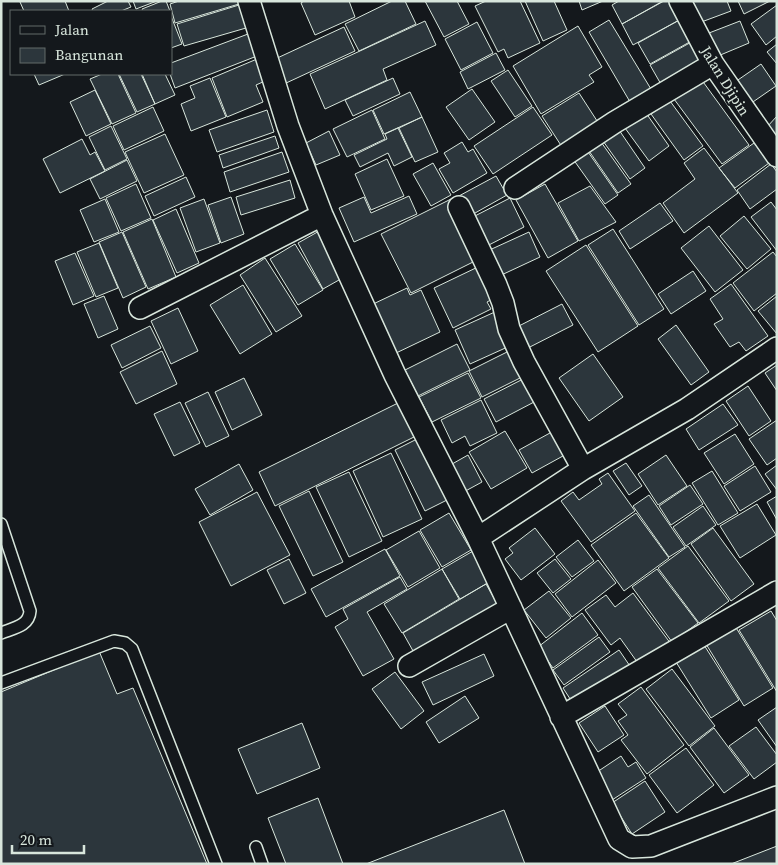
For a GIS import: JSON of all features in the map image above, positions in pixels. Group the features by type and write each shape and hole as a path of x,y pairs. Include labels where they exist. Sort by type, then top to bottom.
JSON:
{"street":[{"path":"249,1 288,126 322,215 395,375 478,538 619,839 632,847 651,846 777,797"},
{"name":"Jalan Djipin","path":"680,1 712,64 777,156"},
{"path":"515,188 615,122 712,64"},
{"path":"459,207 496,285 503,303 509,329 524,362 583,469"},
{"path":"140,308 322,215"},
{"path":"478,538 583,469 687,409 777,348"},
{"path":"561,717 777,592"},
{"path":"409,666 511,608"}],"lane":[{"path":"1,524 30,611 30,618 24,624 1,633"},
{"path":"1,683 114,640 125,643 132,649 216,864"},
{"path":"256,847 262,864"}],"building":[{"path":"65,1 69,10 24,10 20,2"},
{"path":"108,1 128,1 131,7 124,10 92,9"},
{"path":"133,1 157,1 136,9"},
{"path":"166,1 170,10 142,10"},
{"path":"179,1 238,1 239,4 175,23 170,4"},
{"path":"304,1 349,1 355,17 315,35 301,3"},
{"path":"392,1 405,1 416,24 359,51 345,24"},
{"path":"425,1 457,1 469,24 444,37"},
{"path":"486,1 520,1 540,43 508,58 504,49 498,52 475,6"},
{"path":"525,1 554,1 567,30 543,41"},
{"path":"579,1 603,1 582,10"},
{"path":"619,1 663,1 622,24 612,5"},
{"path":"664,1 674,1 683,18 633,45 622,24"},
{"path":"688,1 727,1 731,11 696,24"},
{"path":"738,1 770,1 744,14"},
{"path":"239,5 246,28 184,46 177,24"},
{"path":"777,5 777,36 766,45 751,24"},
{"path":"683,18 695,39 650,64 638,43"},
{"path":"172,19 182,44 172,48"},
{"path":"609,20 654,94 633,107 589,32"},
{"path":"425,21 436,45 383,69 387,80 325,109 310,74"},
{"path":"740,21 749,43 718,56 709,33"},
{"path":"477,22 493,53 461,70 445,39"},
{"path":"578,26 602,67 589,75 594,82 541,114 513,66"},
{"path":"344,27 355,51 284,84 273,60"},
{"path":"248,34 257,56 175,88 170,75 172,75 172,63"},
{"path":"695,40 706,62 662,86 650,65"},
{"path":"777,44 777,64 767,52"},
{"path":"496,53 505,70 468,89 460,72"},
{"path":"257,59 265,81 256,85 263,102 227,117 212,78"},
{"path":"761,64 776,86 750,104 735,82"},
{"path":"508,70 532,106 515,117 491,81"},
{"path":"34,75 63,75 39,85"},
{"path":"100,75 118,75 136,113 112,124 90,79"},
{"path":"119,75 141,75 155,104 137,112"},
{"path":"142,75 165,75 175,95 155,104"},
{"path":"210,78 226,117 191,131 181,104 195,98 190,86"},
{"path":"393,78 400,94 353,116 345,100"},
{"path":"701,79 749,145 722,164 674,99"},
{"path":"472,89 495,122 469,140 446,107"},
{"path":"95,90 111,124 86,136 70,102"},
{"path":"410,92 422,117 384,134 373,110"},
{"path":"579,93 601,127 564,150 542,116"},
{"path":"670,101 703,146 684,160 651,114"},
{"path":"153,107 164,131 124,150 113,126"},
{"path":"533,107 552,135 493,174 474,146"},
{"path":"267,110 274,132 217,152 209,130"},
{"path":"372,110 385,139 347,157 333,129"},
{"path":"646,113 669,146 649,161 625,128"},
{"path":"777,116 777,138 767,127"},
{"path":"422,117 438,152 415,162 399,128"},
{"path":"111,126 127,159 105,170 89,137"},
{"path":"398,128 412,157 394,166 388,153 360,167 354,155 387,139 385,134"},
{"path":"619,130 645,168 630,179 603,141"},
{"path":"329,131 340,155 316,165 306,143"},
{"path":"165,134 184,175 144,193 125,152"},
{"path":"275,136 279,148 223,168 219,155"},
{"path":"82,139 90,155 95,152 105,171 60,193 43,159"},
{"path":"462,142 468,152 473,149 487,173 453,193 439,169 450,163 444,153"},
{"path":"601,142 631,184 618,193 589,151"},
{"path":"754,143 769,163 735,188 719,168"},
{"path":"704,148 738,193 684,233 663,203 695,179 684,163"},
{"path":"586,149 618,195 605,204 573,159"},
{"path":"282,152 289,172 230,192 224,172"},
{"path":"387,159 404,196 371,210 355,174"},
{"path":"127,160 137,181 100,199 90,179"},
{"path":"433,163 451,195 431,206 413,174"},
{"path":"771,164 777,172 777,189 750,209 737,190"},
{"path":"496,176 507,195 468,217 457,197"},
{"path":"186,177 195,197 154,216 145,196"},
{"path":"290,180 295,198 241,215 236,197"},
{"path":"136,184 151,218 121,231 106,198"},
{"path":"545,184 578,241 548,258 516,200"},
{"path":"590,186 616,222 579,241 558,203"},
{"path":"409,196 417,214 354,242 339,208 364,197 371,213"},
{"path":"231,197 244,234 221,243 208,205"},
{"path":"510,198 524,227 483,248 469,219"},
{"path":"105,199 119,232 94,242 80,210"},
{"path":"204,199 220,243 196,252 180,208"},
{"path":"451,199 481,258 411,293 381,234"},
{"path":"771,202 777,210 777,251 751,217"},
{"path":"660,203 673,221 630,249 619,231"},
{"path":"176,209 199,263 177,273 153,220"},
{"path":"744,216 771,249 747,269 720,236"},
{"path":"152,219 176,277 148,289 123,232"},
{"path":"709,226 743,270 715,292 681,248"},
{"path":"613,229 664,309 639,325 588,245"},
{"path":"321,230 346,276 323,289 298,243"},
{"path":"122,232 146,287 123,298 99,242"},
{"path":"529,232 540,257 495,278 483,253"},
{"path":"99,243 118,288 96,297 77,252"},
{"path":"295,244 323,290 298,305 270,259"},
{"path":"586,245 638,326 598,352 546,271"},
{"path":"773,252 777,257 777,293 754,311 733,283"},
{"path":"75,253 94,296 73,305 55,261"},
{"path":"265,258 302,316 276,332 240,275"},
{"path":"482,265 498,296 487,302 491,309 453,328 434,288"},
{"path":"693,271 706,291 671,314 658,294"},
{"path":"731,284 768,336 746,351 739,342 730,347 714,324 723,319 710,299"},
{"path":"243,285 272,334 240,354 210,305"},
{"path":"407,288 410,295 421,290 440,332 394,354 371,305"},
{"path":"104,296 118,329 98,338 84,304"},
{"path":"777,296 777,334 758,311"},
{"path":"562,304 573,325 524,350 513,329"},
{"path":"178,308 198,351 171,364 151,321"},
{"path":"497,311 512,345 470,364 455,330"},
{"path":"676,325 709,372 691,385 658,339"},
{"path":"150,326 161,348 122,368 111,345"},
{"path":"457,344 470,370 418,396 405,370"},
{"path":"513,349 526,375 482,397 469,371"},
{"path":"162,351 177,384 136,404 120,372"},
{"path":"593,354 623,397 589,421 559,378"},
{"path":"777,365 777,391 765,373"},
{"path":"468,373 481,398 432,422 419,397"},
{"path":"244,378 262,415 232,430 215,392"},
{"path":"525,378 536,401 496,422 484,399"},
{"path":"748,386 771,421 749,436 726,401"},
{"path":"208,392 229,436 206,447 185,403"},
{"path":"481,400 497,433 470,446 465,436 452,443 441,420"},
{"path":"180,402 200,443 174,456 154,414"},
{"path":"400,402 416,436 275,506 259,472"},
{"path":"723,404 738,425 699,450 686,429"},
{"path":"777,420 777,458 767,465 749,439"},
{"path":"559,428 572,451 532,473 519,450"},
{"path":"505,431 527,468 491,489 469,452"},
{"path":"735,434 754,464 724,484 704,453"},
{"path":"417,439 447,500 425,511 395,450"},
{"path":"391,453 422,519 383,537 353,471"},
{"path":"468,455 482,482 460,494 445,468"},
{"path":"666,455 687,486 658,505 638,474"},
{"path":"626,463 642,486 629,495 613,471"},
{"path":"239,464 253,490 210,515 195,489"},
{"path":"777,465 777,490 765,474"},
{"path":"755,466 771,492 740,511 724,486"},
{"path":"712,471 738,513 718,525 692,483"},
{"path":"349,472 382,541 349,557 316,487"},
{"path":"608,473 635,511 591,542 561,501 573,492 579,500 602,484 599,479"},
{"path":"690,485 703,504 671,525 659,506"},
{"path":"309,491 343,562 313,576 279,506"},
{"path":"257,492 290,555 231,586 199,522"},
{"path":"649,495 685,547 669,557 633,506"},
{"path":"777,496 777,520 767,502"},
{"path":"757,504 776,535 740,558 720,526"},
{"path":"703,506 716,525 686,546 673,527"},
{"path":"449,513 471,550 442,567 420,530"},
{"path":"636,513 669,558 624,591 591,545"},
{"path":"535,528 555,554 521,580 505,559 513,553 509,548"},
{"path":"713,528 754,584 731,601 691,544"},
{"path":"419,531 440,568 408,587 386,550"},
{"path":"578,540 594,561 572,577 556,557"},
{"path":"688,546 729,601 699,623 658,568"},
{"path":"385,549 400,576 326,617 311,589"},
{"path":"473,551 491,581 460,599 442,569"},
{"path":"289,559 306,593 284,604 267,570"},
{"path":"555,559 571,579 553,593 537,573"},
{"path":"598,560 616,583 572,617 555,594"},
{"path":"442,569 459,599 402,633 384,604"},
{"path":"657,569 698,623 672,642 632,587"},
{"path":"400,577 407,589 367,612 394,659 363,676 335,627 348,619 343,609"},
{"path":"486,584 500,609 417,658 403,633"},
{"path":"549,591 571,618 546,638 524,610"},
{"path":"633,593 671,644 640,666 620,638 611,645 585,610 606,595 615,607"},
{"path":"771,611 777,621 777,692 739,630"},
{"path":"582,613 598,635 553,668 538,647"},
{"path":"735,626 773,688 744,706 706,644"},
{"path":"599,637 610,652 564,685 553,670"},
{"path":"704,645 739,700 711,718 676,662"},
{"path":"619,650 632,669 576,708 563,688"},
{"path":"99,651 117,694 133,688 207,864 1,864 1,692"},
{"path":"484,654 494,676 433,705 422,682"},
{"path":"672,669 715,726 689,746 646,689"},
{"path":"395,672 424,711 401,729 372,689"},
{"path":"641,687 684,745 647,774 621,740 628,735 618,721 627,715 618,704"},
{"path":"465,696 479,718 439,743 426,722"},
{"path":"605,706 624,735 598,752 579,723"},
{"path":"777,707 777,747 758,720"},
{"path":"302,723 320,768 257,794 238,749"},
{"path":"756,727 777,755 777,762 754,779 729,746"},
{"path":"714,728 749,775 724,793 690,747"},
{"path":"686,748 714,785 677,813 649,775"},
{"path":"621,756 628,767 636,762 646,778 612,800 594,774"},
{"path":"645,781 665,812 632,834 612,803"},
{"path":"318,798 343,864 286,864 268,818"},
{"path":"504,810 525,864 366,864"},
{"path":"777,846 777,864 731,864"}]}
